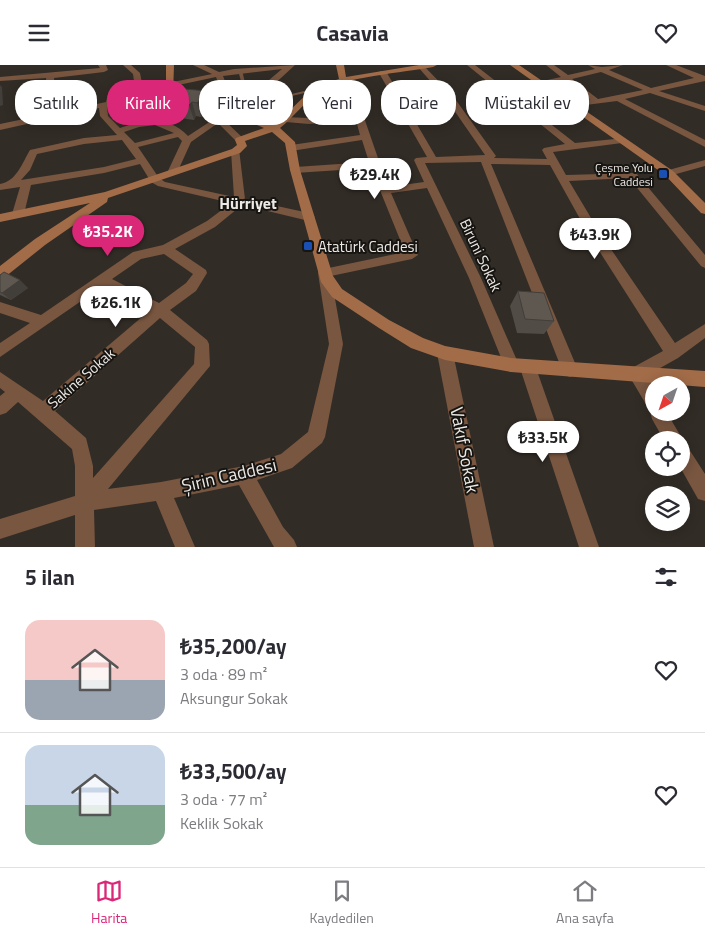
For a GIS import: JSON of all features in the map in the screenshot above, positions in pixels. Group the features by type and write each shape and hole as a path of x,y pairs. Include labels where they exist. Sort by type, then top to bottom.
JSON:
{"main road":[{"path":"169,80 170,65"},
{"path":"340,65 345,80 433,65"},
{"path":"514,65 535,80"},
{"path":"293,113 303,103"},
{"path":"589,116 669,173 705,211"},
{"path":"266,125 285,136 290,142 295,170 324,273 337,293 417,343 446,353 520,366 636,374 703,383"},
{"path":"0,218 108,195 155,180 236,151 242,146 240,139 277,125"},
{"path":"0,273 40,242 108,195"}],"street":[{"path":"128,65 136,73 137,80"},
{"path":"197,65 219,75 223,80"},
{"path":"208,69 225,65"},
{"path":"189,80 270,66 291,65"},
{"path":"274,80 291,65"},
{"path":"471,65 573,146"},
{"path":"550,65 596,101"},
{"path":"592,65 650,90 705,109"},
{"path":"561,80 619,65"},
{"path":"670,65 703,79"},
{"path":"422,67 450,98 491,156 485,159"},
{"path":"0,79 26,74 50,76 103,68"},
{"path":"383,73 432,158 553,162"},
{"path":"50,76 50,80"},
{"path":"589,102 618,98 703,79"},
{"path":"618,98 705,144"},
{"path":"97,107 107,105 104,116 107,119"},
{"path":"0,127 15,124"},
{"path":"112,125 132,146 155,180 162,184 309,217"},
{"path":"18,214 18,184 33,152 121,134 137,125"},
{"path":"158,125 174,128 184,137"},
{"path":"132,146 184,137 209,125"},
{"path":"225,125 240,139"},
{"path":"324,273 412,255 385,191 362,125"},
{"path":"172,173 184,137"},
{"path":"291,148 366,137"},
{"path":"622,140 547,150 595,235 672,353"},
{"path":"236,151 240,201"},
{"name":"Biruni Sokak","path":"432,158 419,160 475,278 520,366 590,547"},
{"path":"485,159 570,370"},
{"path":"0,187 104,170 142,161"},
{"path":"669,173 705,163"},
{"path":"295,170 375,165"},
{"path":"562,178 632,175 705,263"},
{"path":"385,191 430,184"},
{"path":"0,351 137,255 166,249 211,224 240,201"},
{"name":"Sakine Sokak","path":"43,411 160,309 191,287 200,273 166,249"},
{"name":"Şirin Caddesi","path":"0,529 85,502 161,491 244,475 286,462 316,437 336,344 324,273"},
{"path":"85,502 202,366 202,344 160,309 125,293 102,279"},
{"path":"0,307 42,321"},
{"path":"645,390 636,374 672,353 705,330"},
{"name":"Vakıf Sokak","path":"446,353 484,547"},
{"path":"0,379 43,411 80,444 84,466 86,547"},
{"path":"0,407 17,392"},
{"path":"690,467 705,492"},
{"path":"244,475 276,534 287,547"},
{"path":"161,491 185,547"}],"lane":[{"path":"240,71 242,80"}],"building":[{"path":"189,89 199,90 199,101 197,103 192,102 189,105"},
{"path":"4,272 20,280 2,293 0,292 0,275"},
{"path":"518,291 544,293 554,321 525,319"}],"place":[{"name":"Çeşme Yolu Caddesi","path":"663,174"},
{"name":"Atatürk Caddesi","path":"308,246"}],"district":[{"name":"Hürriyet","path":"248,203"}]}
